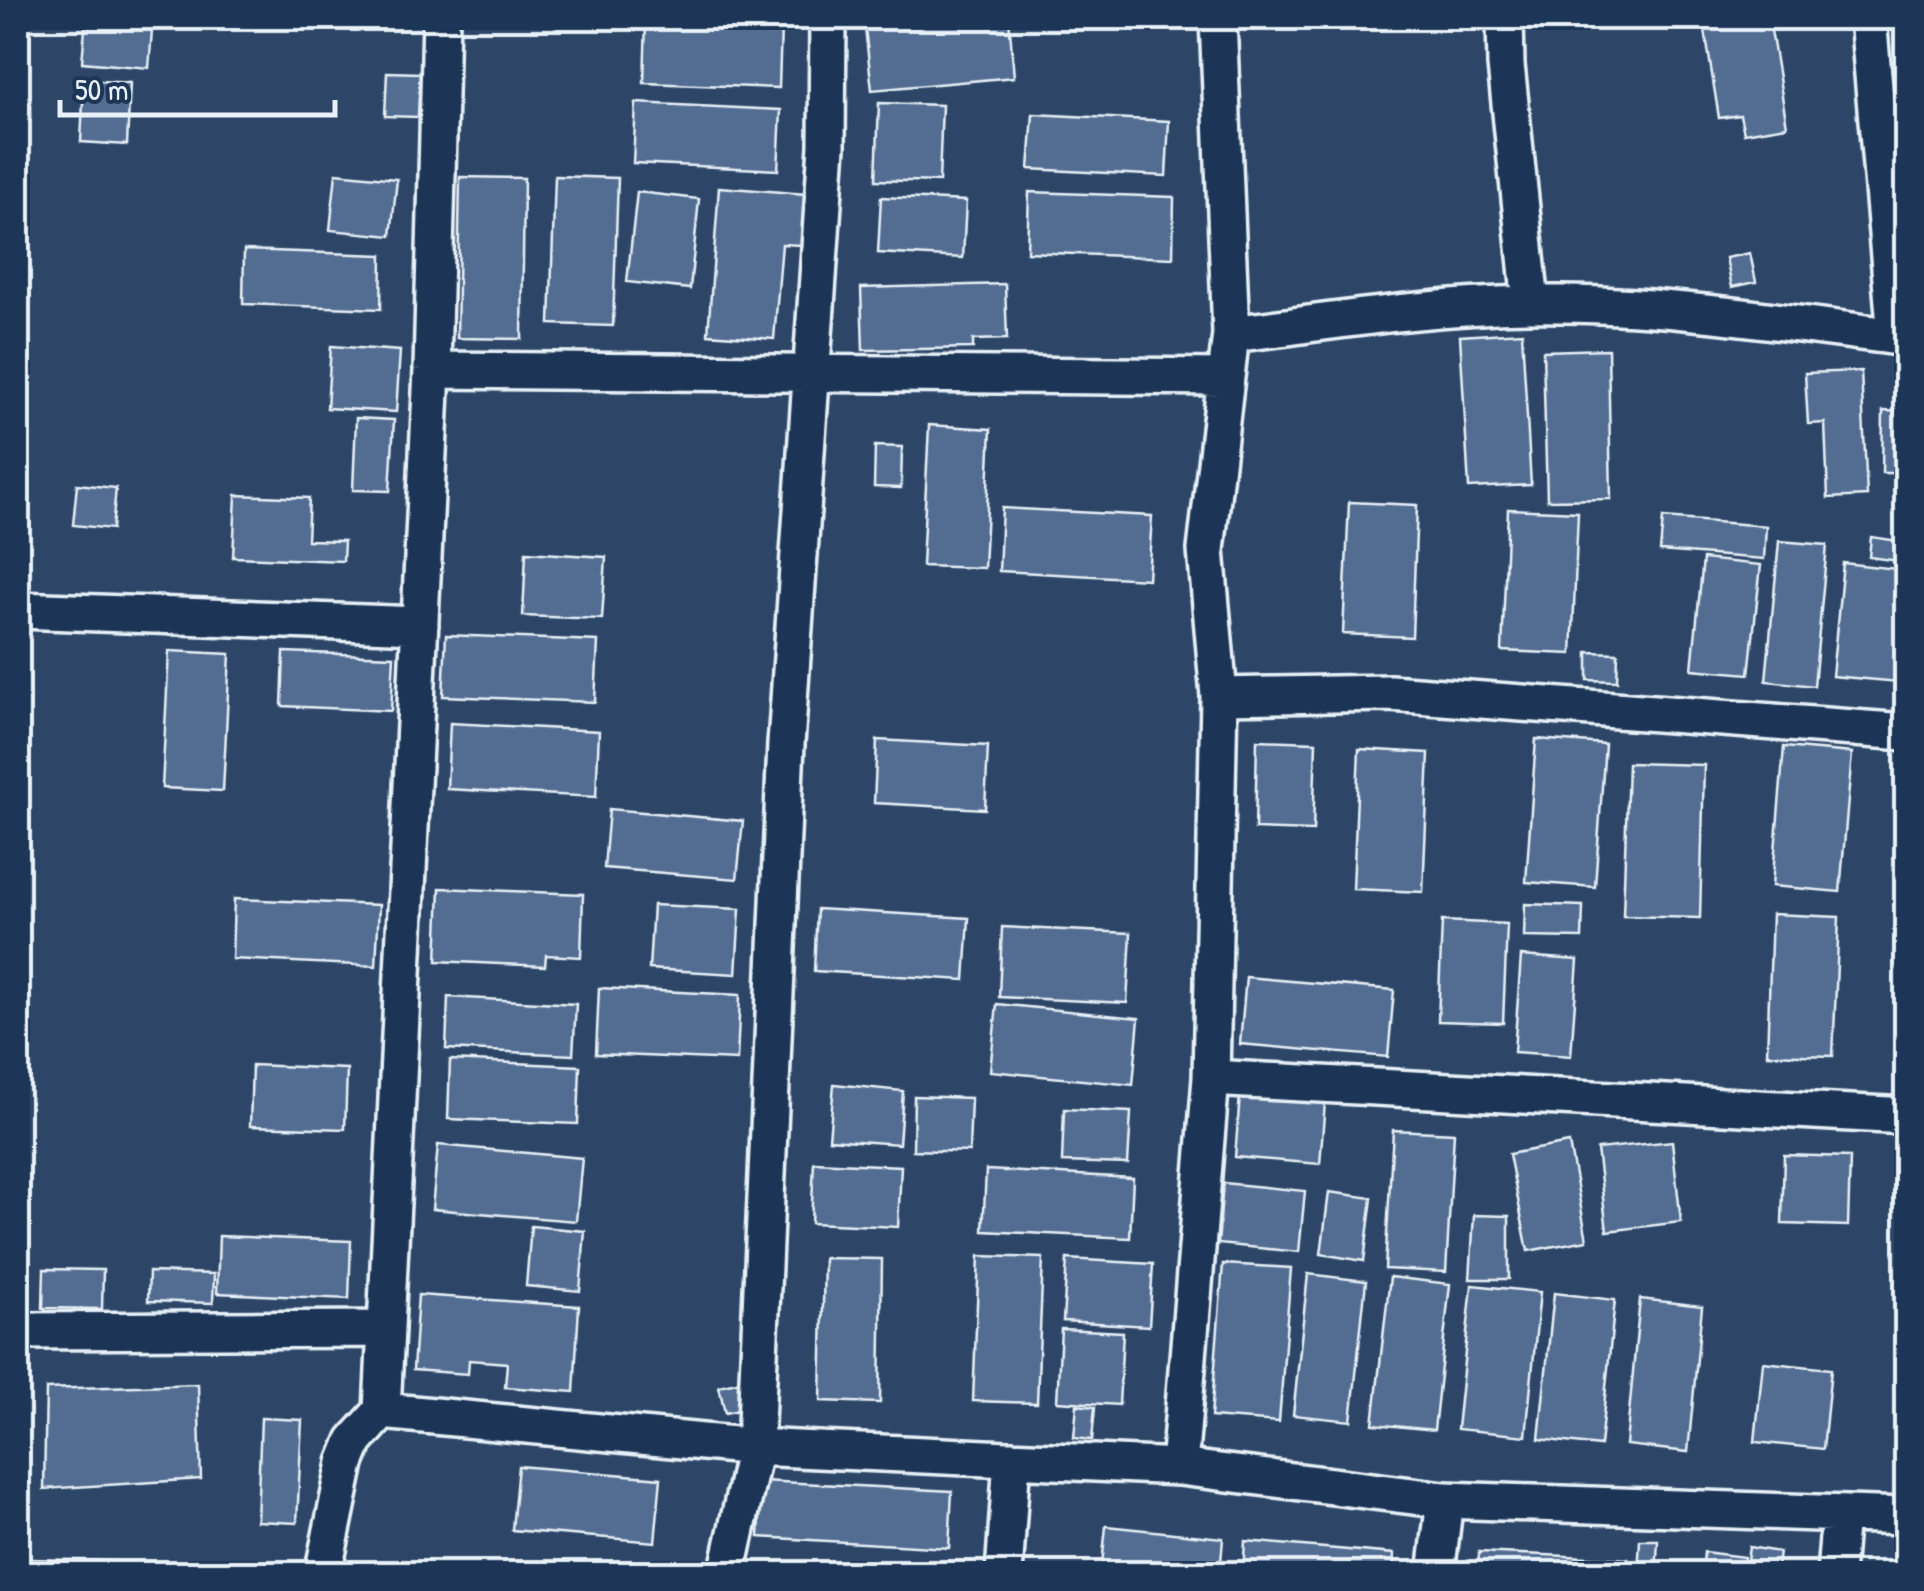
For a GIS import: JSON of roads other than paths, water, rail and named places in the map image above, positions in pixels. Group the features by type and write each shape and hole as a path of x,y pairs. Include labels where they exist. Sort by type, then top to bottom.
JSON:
{"street":[{"path":"323,1574 346,1462 355,1440 382,1411 432,370 441,18"},
{"path":"727,1574 755,1447 786,744 826,146 828,18"},
{"path":"1179,1467 1212,1078 1218,696 1206,550 1231,334 1218,18"},
{"path":"1505,18 1531,304"},
{"path":"1231,334 1442,309 1531,304 1642,308 1901,337 1868,18"},
{"path":"432,370 810,377 1223,378"},
{"path":"18,610 420,625"},
{"path":"1218,696 1390,693 1906,732"},
{"path":"1212,1078 1906,1116"},
{"path":"18,1331 386,1330"},
{"path":"382,1411 755,1447 1179,1467 1444,1500 1906,1516"},
{"path":"1004,1574 1012,1459"},
{"path":"1436,1574 1444,1500"},
{"path":"1835,1574 1840,1514"}]}
